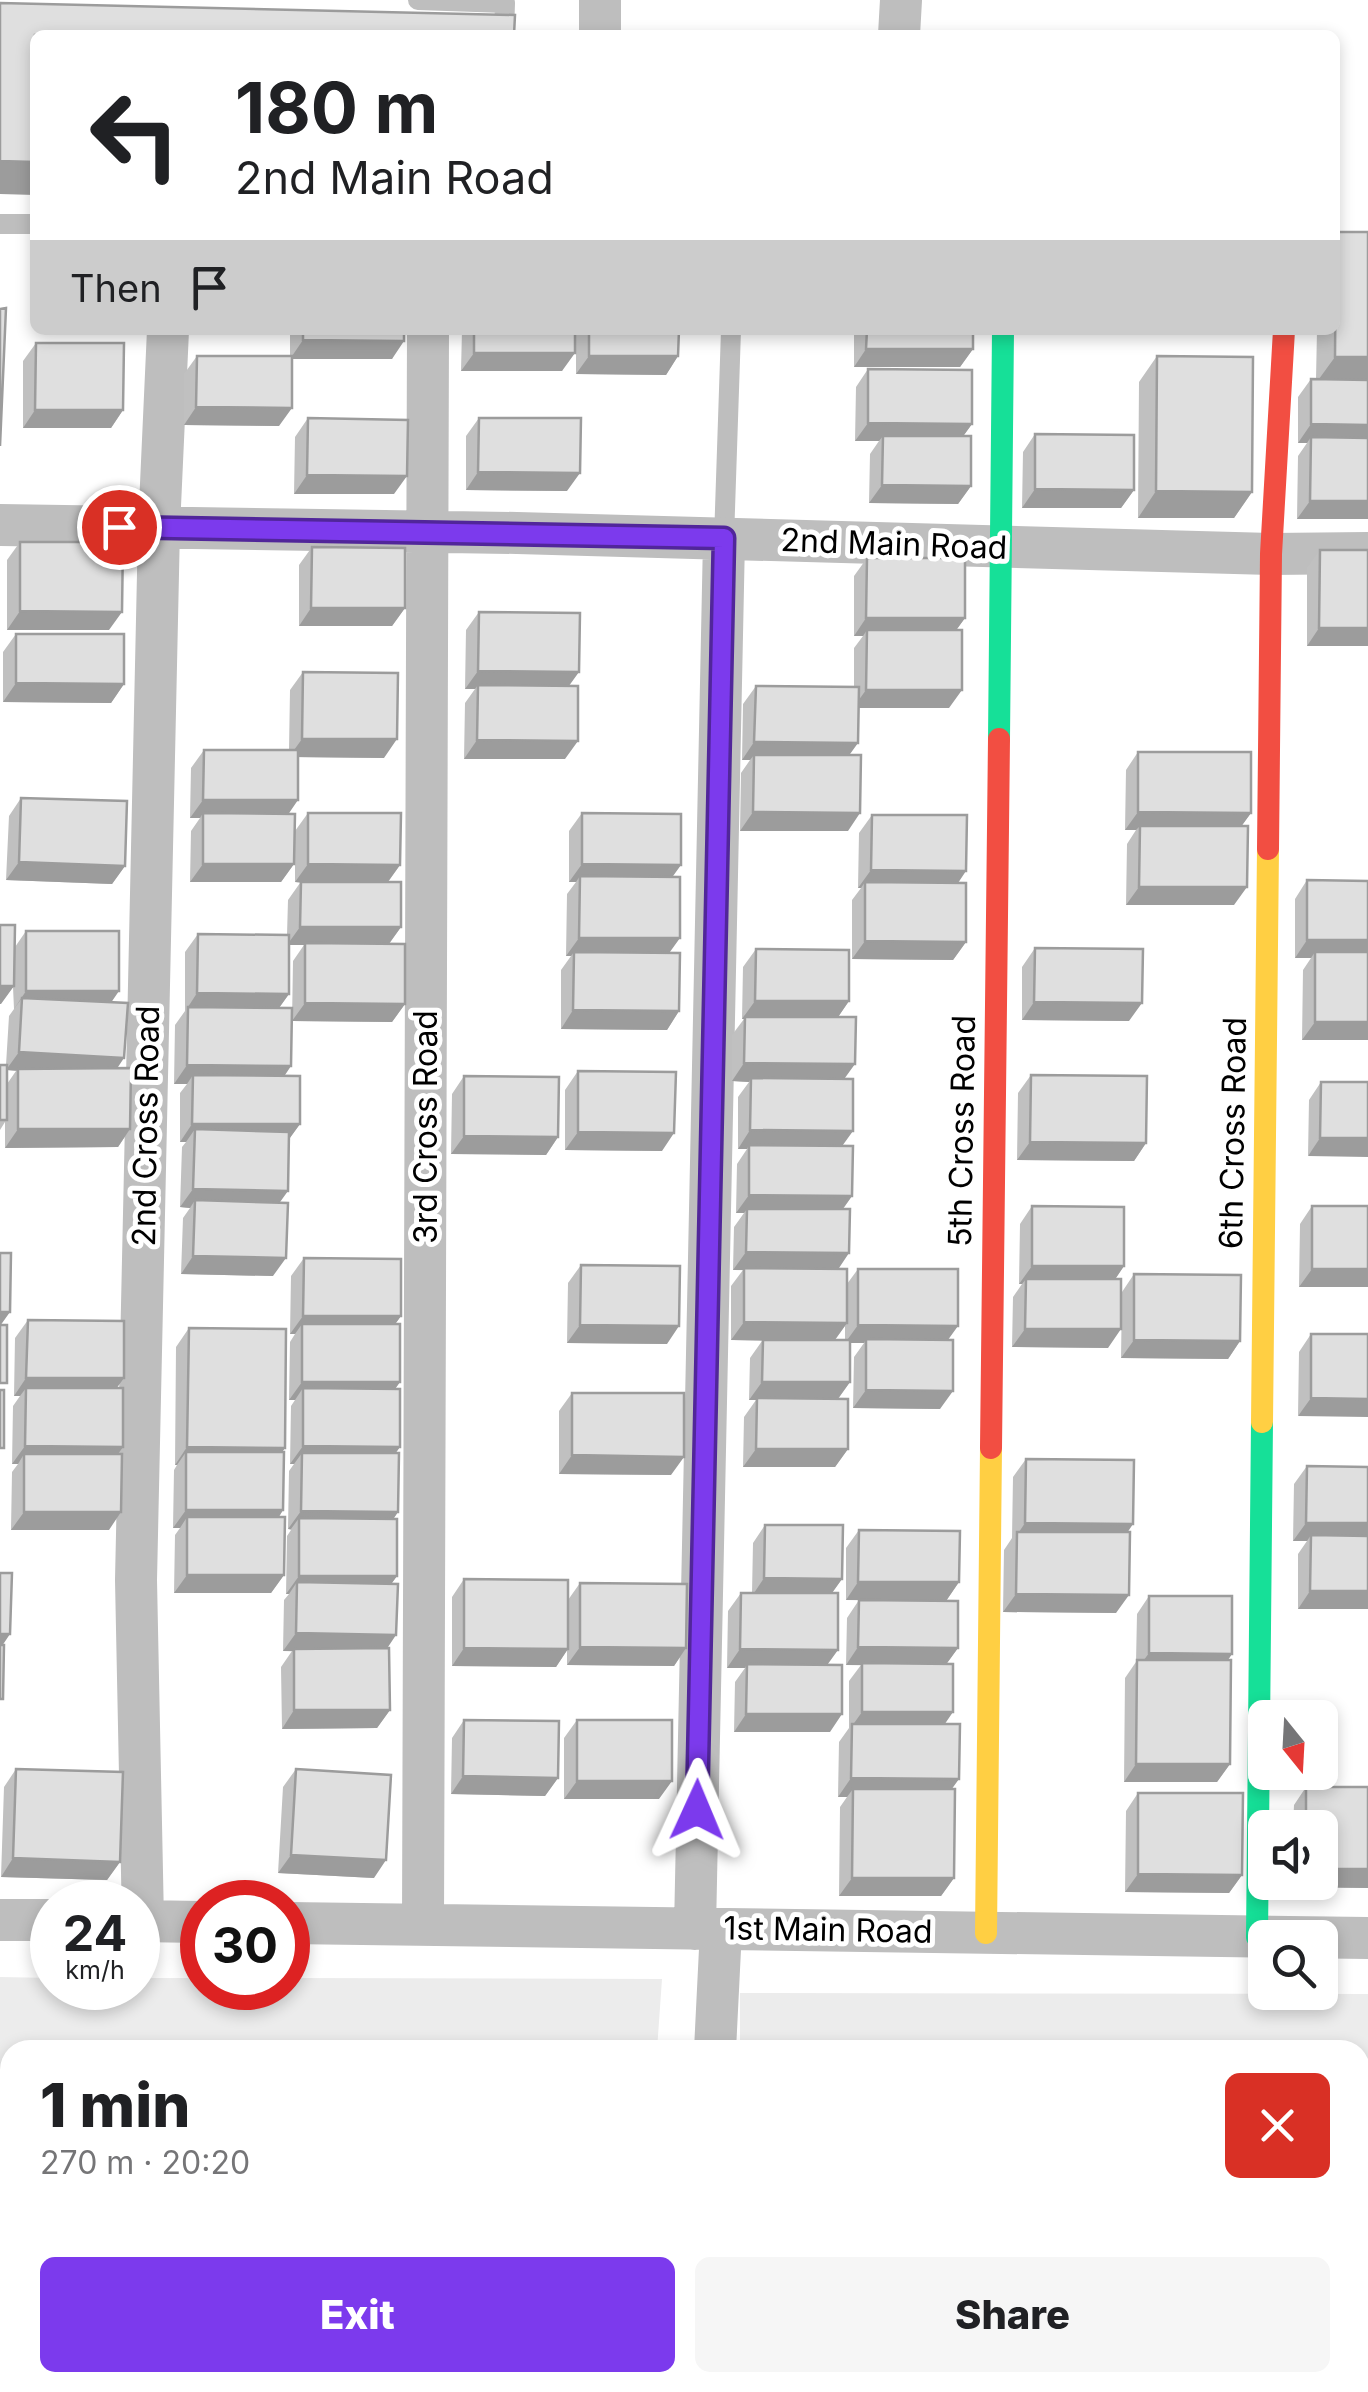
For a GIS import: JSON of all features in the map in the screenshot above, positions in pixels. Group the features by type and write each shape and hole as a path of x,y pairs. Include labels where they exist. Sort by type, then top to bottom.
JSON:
{"street":[{"path":"600,0 600,30"},
{"path":"900,30 901,0"},
{"name":"2nd Cross Road","path":"140,1880 136,1580 159,528 168,335"},
{"name":"3rd Cross Road","path":"423,1925 428,335"},
{"name":"5th Cross Road","path":"986,1933 1003,335"},
{"name":"6th Cross Road","path":"1257,1920 1271,554 1284,335"},
{"name":"2nd Main Road","path":"0,525 1368,553"},
{"path":"714,2040 708,1929 724,538"},
{"path":"0,1920 30,1920"},
{"name":"1st Main Road","path":"310,1923 1248,1936"},
{"name":"1st Main Road","path":"1338,1937 1368,1938"}],"lane":[{"path":"418,0 505,3 504,30"},
{"path":"0,224 30,224"},
{"path":"724,538 732,335"}],"shaded area":[{"path":"0,1977 30,1978 30,2010 160,2010 160,1978 180,1978 180,2010 310,2010 310,1978 662,1979 658,2040 0,2040"},
{"path":"740,1993 1248,1994 1248,2010 1338,2010 1338,1994 1368,1994 1368,2040 740,2040"}],"building":[{"path":"0,3 515,15 514,30 30,30 30,162 0,161"},
{"path":"1340,232 1368,232 1368,357 1335,357 1335,335 1340,335"},
{"path":"6,308 0,446 0,309"},
{"path":"303,335 404,335 404,341 303,340"},
{"path":"474,335 575,335 575,353 474,353"},
{"path":"589,335 679,335 678,356 589,356"},
{"path":"867,335 973,335 973,349 866,349"},
{"path":"36,343 124,343 123,410 35,410"},
{"path":"197,356 292,356 292,408 196,407"},
{"path":"1157,356 1253,357 1252,492 1156,491"},
{"path":"868,369 972,370 972,424 868,423"},
{"path":"1311,379 1368,380 1368,425 1311,424"},
{"path":"308,418 408,420 407,476 307,475"},
{"path":"479,418 581,418 580,473 478,472"},
{"path":"1035,434 1134,435 1134,490 1035,489"},
{"path":"883,436 971,436 971,486 882,485"},
{"path":"1311,437 1368,438 1368,501 1310,501"},
{"path":"20,542 123,542 122,612 20,611"},
{"path":"312,547 405,548 405,608 311,608"},
{"path":"1320,550 1368,550 1368,628 1319,628"},
{"path":"867,558 965,558 965,618 866,618"},
{"path":"479,612 580,613 579,672 478,671"},
{"path":"867,630 962,630 962,690 866,690"},
{"path":"16,634 124,634 124,684 16,683"},
{"path":"303,672 398,673 397,739 302,739"},
{"path":"478,685 578,686 578,741 477,740"},
{"path":"756,686 859,687 858,743 754,742"},
{"path":"204,750 298,750 298,800 203,800"},
{"path":"1138,752 1251,752 1251,813 1138,812"},
{"path":"754,755 861,755 860,813 753,812"},
{"path":"21,798 127,801 125,866 19,862"},
{"path":"203,813 295,814 294,864 203,864"},
{"path":"308,813 401,813 400,865 308,864"},
{"path":"582,813 681,814 681,865 582,864"},
{"path":"872,815 967,815 966,871 871,870"},
{"path":"1140,826 1248,826 1247,887 1139,887"},
{"path":"580,876 680,877 680,938 579,938"},
{"path":"1307,880 1368,881 1368,940 1307,940"},
{"path":"301,882 401,882 401,927 300,927"},
{"path":"865,882 966,883 966,942 865,941"},
{"path":"0,925 15,925 14,986 0,986"},
{"path":"26,931 119,931 119,991 26,991"},
{"path":"198,934 289,935 289,994 197,993"},
{"path":"305,943 405,944 405,1004 305,1003"},
{"path":"1035,948 1143,949 1142,1003 1034,1002"},
{"path":"756,949 849,950 849,1001 755,1001"},
{"path":"574,952 680,953 679,1011 573,1010"},
{"path":"1315,952 1368,952 1368,1022 1315,1022"},
{"path":"22,998 128,1003 124,1058 19,1052"},
{"path":"188,1007 292,1008 291,1066 187,1065"},
{"path":"745,1017 856,1017 855,1064 744,1063"},
{"path":"0,1065 7,1065 7,1120 0,1120"},
{"path":"131,1068 130,1129 18,1129 18,1069"},
{"path":"578,1071 676,1072 674,1133 578,1132"},
{"path":"193,1075 300,1076 300,1124 192,1124"},
{"path":"1031,1075 1147,1076 1146,1143 1030,1142"},
{"path":"464,1076 559,1077 558,1137 464,1136"},
{"path":"751,1078 853,1079 853,1131 750,1130"},
{"path":"1321,1082 1368,1082 1368,1138 1320,1138"},
{"path":"195,1129 289,1132 288,1191 193,1189"},
{"path":"749,1145 853,1146 852,1196 749,1195"},
{"path":"195,1200 288,1203 286,1258 193,1256"},
{"path":"1032,1206 1124,1207 1124,1266 1032,1266"},
{"path":"1312,1206 1368,1206 1368,1269 1312,1269"},
{"path":"747,1209 850,1209 849,1253 746,1252"},
{"path":"0,1253 11,1253 10,1312 0,1312"},
{"path":"304,1258 401,1259 401,1316 303,1316"},
{"path":"581,1265 680,1266 679,1326 580,1325"},
{"path":"744,1268 847,1269 847,1323 744,1322"},
{"path":"858,1269 958,1269 958,1326 858,1325"},
{"path":"1134,1274 1241,1275 1240,1341 1134,1340"},
{"path":"1026,1279 1121,1279 1121,1329 1025,1329"},
{"path":"28,1320 124,1321 124,1378 26,1378"},
{"path":"302,1324 400,1324 400,1382 302,1382"},
{"path":"0,1325 7,1325 7,1383 0,1383"},
{"path":"189,1328 286,1329 285,1448 187,1447"},
{"path":"1311,1334 1368,1334 1368,1399 1311,1398"},
{"path":"866,1339 953,1340 953,1391 866,1390"},
{"path":"763,1340 850,1340 850,1382 762,1382"},
{"path":"26,1388 123,1388 123,1447 25,1446"},
{"path":"303,1388 400,1389 400,1447 303,1446"},
{"path":"0,1390 4,1390 4,1448 0,1448"},
{"path":"572,1393 684,1393 684,1457 572,1455"},
{"path":"757,1398 848,1399 848,1449 756,1449"},
{"path":"186,1452 284,1452 283,1510 186,1510"},
{"path":"302,1453 399,1453 398,1512 301,1511"},
{"path":"24,1454 122,1454 121,1512 24,1512"},
{"path":"1026,1459 1134,1460 1133,1524 1025,1523"},
{"path":"1307,1466 1368,1467 1368,1523 1306,1523"},
{"path":"187,1517 285,1517 284,1575 187,1575"},
{"path":"299,1518 397,1519 397,1576 299,1576"},
{"path":"765,1525 843,1525 842,1579 764,1578"},
{"path":"859,1530 960,1531 959,1582 858,1582"},
{"path":"1017,1532 1130,1532 1129,1595 1016,1594"},
{"path":"1311,1535 1368,1536 1368,1591 1310,1591"},
{"path":"0,1573 12,1573 10,1634 0,1634"},
{"path":"464,1579 568,1580 568,1649 464,1648"},
{"path":"297,1582 398,1584 396,1635 296,1633"},
{"path":"580,1583 687,1584 686,1648 580,1647"},
{"path":"741,1593 838,1593 838,1650 740,1649"},
{"path":"1149,1596 1232,1596 1232,1654 1149,1653"},
{"path":"859,1600 958,1601 958,1648 858,1647"},
{"path":"0,1645 4,1645 3,1699 0,1699"},
{"path":"389,1648 390,1710 294,1710 294,1649"},
{"path":"1137,1660 1231,1660 1230,1764 1136,1764"},
{"path":"862,1663 953,1664 953,1712 862,1712"},
{"path":"747,1664 842,1665 842,1714 746,1714"},
{"path":"464,1720 559,1721 558,1778 463,1776"},
{"path":"577,1720 672,1720 672,1781 577,1781"},
{"path":"852,1724 960,1724 959,1779 851,1778"},
{"path":"16,1769 123,1772 120,1862 13,1858"},
{"path":"296,1769 391,1775 386,1860 291,1855"},
{"path":"1368,1787 1368,1869 1338,1869 1338,1810 1306,1810 1306,1790"},
{"path":"853,1789 955,1789 954,1878 852,1878"},
{"path":"1138,1793 1243,1793 1242,1875 1138,1874"}],"traffic: fast":[{"path":"999,739 1003,335"},
{"path":"1257,1920 1262,1422"}],"traffic: slow":[{"path":"1262,1422 1268,849"},
{"path":"986,1933 991,1448"}],"traffic: jam":[{"path":"1268,849 1271,554 1284,335"},
{"path":"991,1448 999,739"}],"route":[{"path":"119,527 724,538 697,1810"}]}
